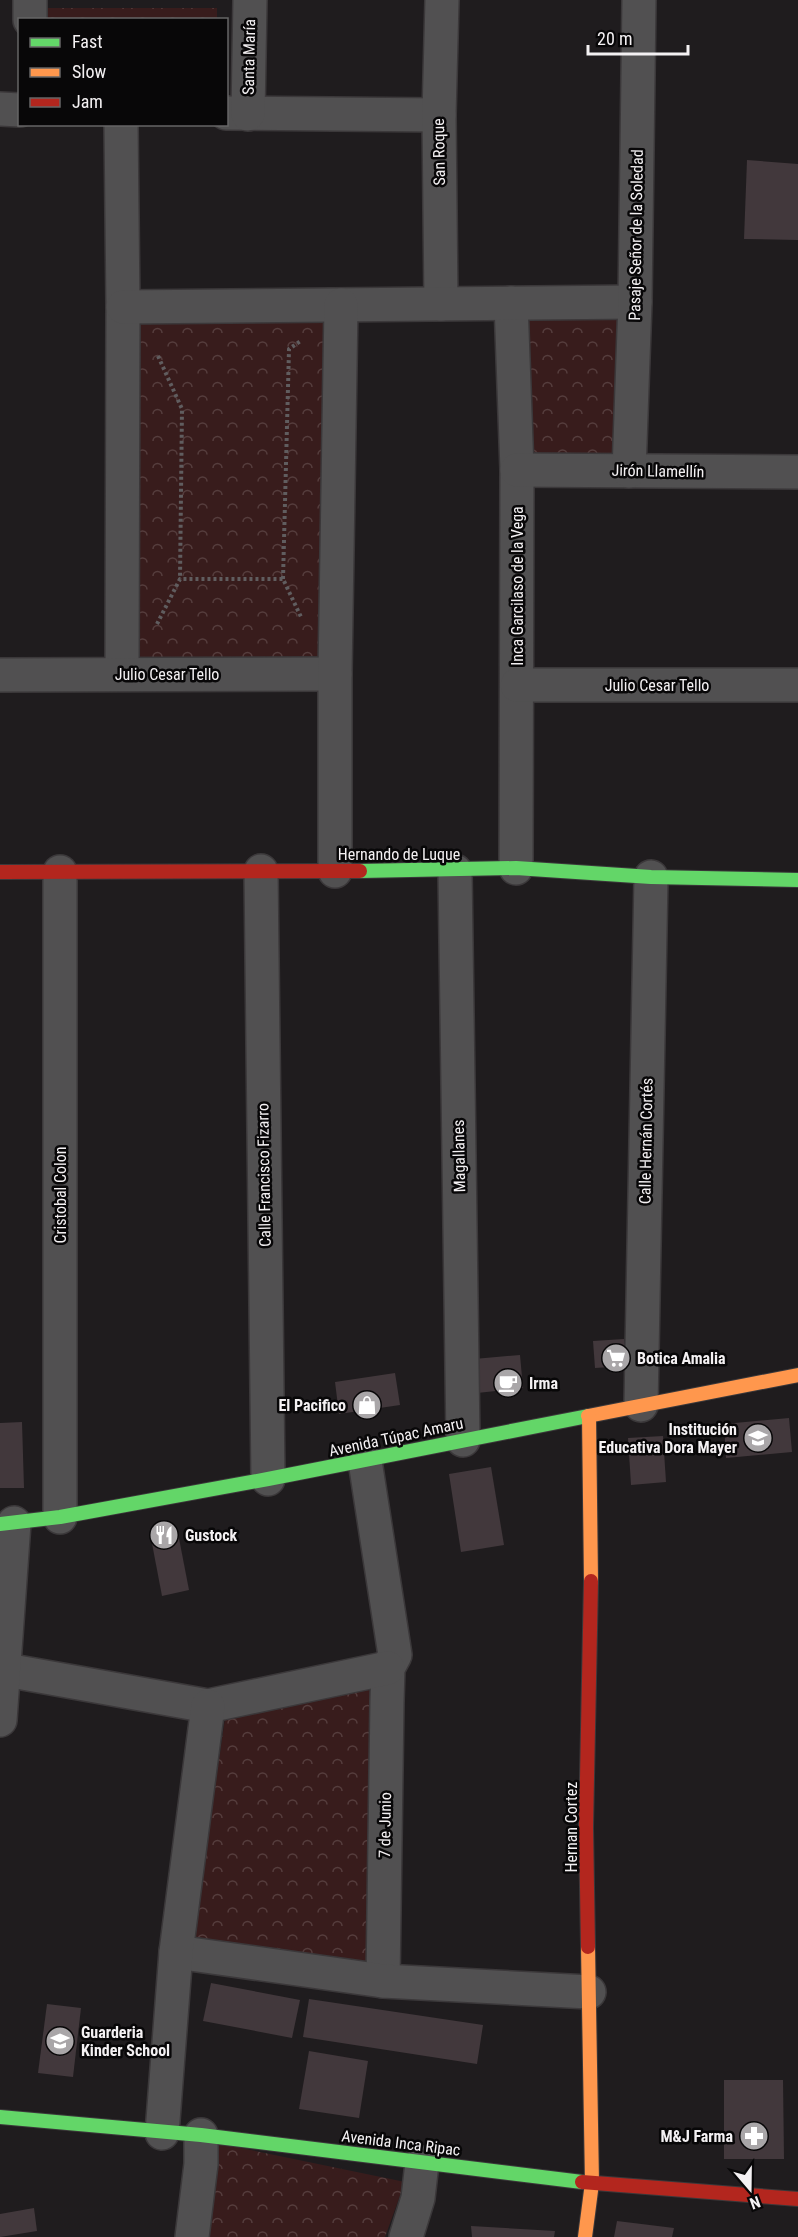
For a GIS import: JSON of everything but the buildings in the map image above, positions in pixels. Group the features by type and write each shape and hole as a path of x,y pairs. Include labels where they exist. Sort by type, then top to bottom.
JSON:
{"street":[{"path":"30,0 30,18"},
{"name":"Santa María","path":"237,113 250,0"},
{"name":"San Roque","path":"441,304 439,115 442,0"},
{"name":"Pasaje Señor de la Soledad","path":"629,471 635,302 639,0"},
{"path":"0,109 18,110"},
{"path":"237,113 439,115"},
{"path":"121,126 122,674"},
{"path":"123,307 635,302"},
{"name":"Inca Garcilaso de la Vega","path":"511,303 517,470 516,868"},
{"path":"335,871 335,674 341,305"},
{"name":"Jirón Llamellín","path":"517,470 798,472"},
{"name":"Julio Cesar Tello","path":"0,675 335,674"},
{"name":"Julio Cesar Tello","path":"517,685 798,686"},
{"name":"Hernando de Luque","path":"0,872 455,871 516,868 651,878 798,880"},
{"name":"Calle Francisco Fizarro","path":"261,871 268,1479"},
{"name":"Magallanes","path":"455,871 463,1440"},
{"name":"Cristobal Colon","path":"60,872 60,1517"},
{"name":"Calle Hernán Cortés","path":"641,1405 651,878"},
{"name":"Avenida Túpac Amaru","path":"7,1524 60,1517 365,1461 798,1375"},
{"name":"Hernan Cortez","path":"585,2237 592,2183 586,1827 591,1624 589,1416"},
{"name":"7 de Junio","path":"365,1461 396,1655 388,1668 382,1981"},
{"path":"0,1720 6,1670 7,1524"},
{"path":"6,1670 208,1707 388,1668"},
{"path":"162,2133 176,1952 208,1707"},
{"path":"176,1952 382,1981 589,1992"},
{"name":"Avenida Inca Ripac","path":"0,2117 201,2135 592,2183 798,2199"},
{"path":"192,2237 201,2164 201,2135"},
{"path":"406,2237 418,2198 422,2163"}],"path":[{"path":"306,337 289,349 283,579 306,627"},
{"path":"153,632 180,579 182,409 154,346"},
{"path":"180,579 283,579"}],"green space":[{"path":"38,8 217,8 217,18 38,18"},
{"path":"622,314 622,462 525,461 521,315"},
{"path":"319,316 331,326 324,658 145,664 135,655 135,327 141,317"},
{"path":"370,1681 382,1690 374,1963 193,1937 226,1712"},
{"path":"212,2142 405,2182 385,2237 204,2237"}],"traffic: fast":[{"path":"360,871 516,868 651,877 798,880"},
{"path":"0,1524 60,1517 268,1479 588,1416"},
{"path":"0,2117 201,2135 582,2182"}],"traffic: slow":[{"path":"588,1416 798,1375"},
{"path":"589,1416 591,1581"},
{"path":"585,2237 592,2183 588,1947"}],"traffic: jam":[{"path":"0,872 360,871"},
{"path":"588,1947 586,1827 591,1581"},
{"path":"582,2182 798,2199"}],"place":[{"name":"Botica Amalia","path":"616,1358"},
{"name":"Irma","path":"508,1383"},
{"name":"El Pacifico","path":"367,1405"},
{"name":"Institución Educativa Dora Mayer","path":"758,1438"},
{"name":"Gustock","path":"164,1535"},
{"name":"Guarderia Kinder School","path":"60,2041"},
{"name":"M&J Farma","path":"754,2136"}]}
